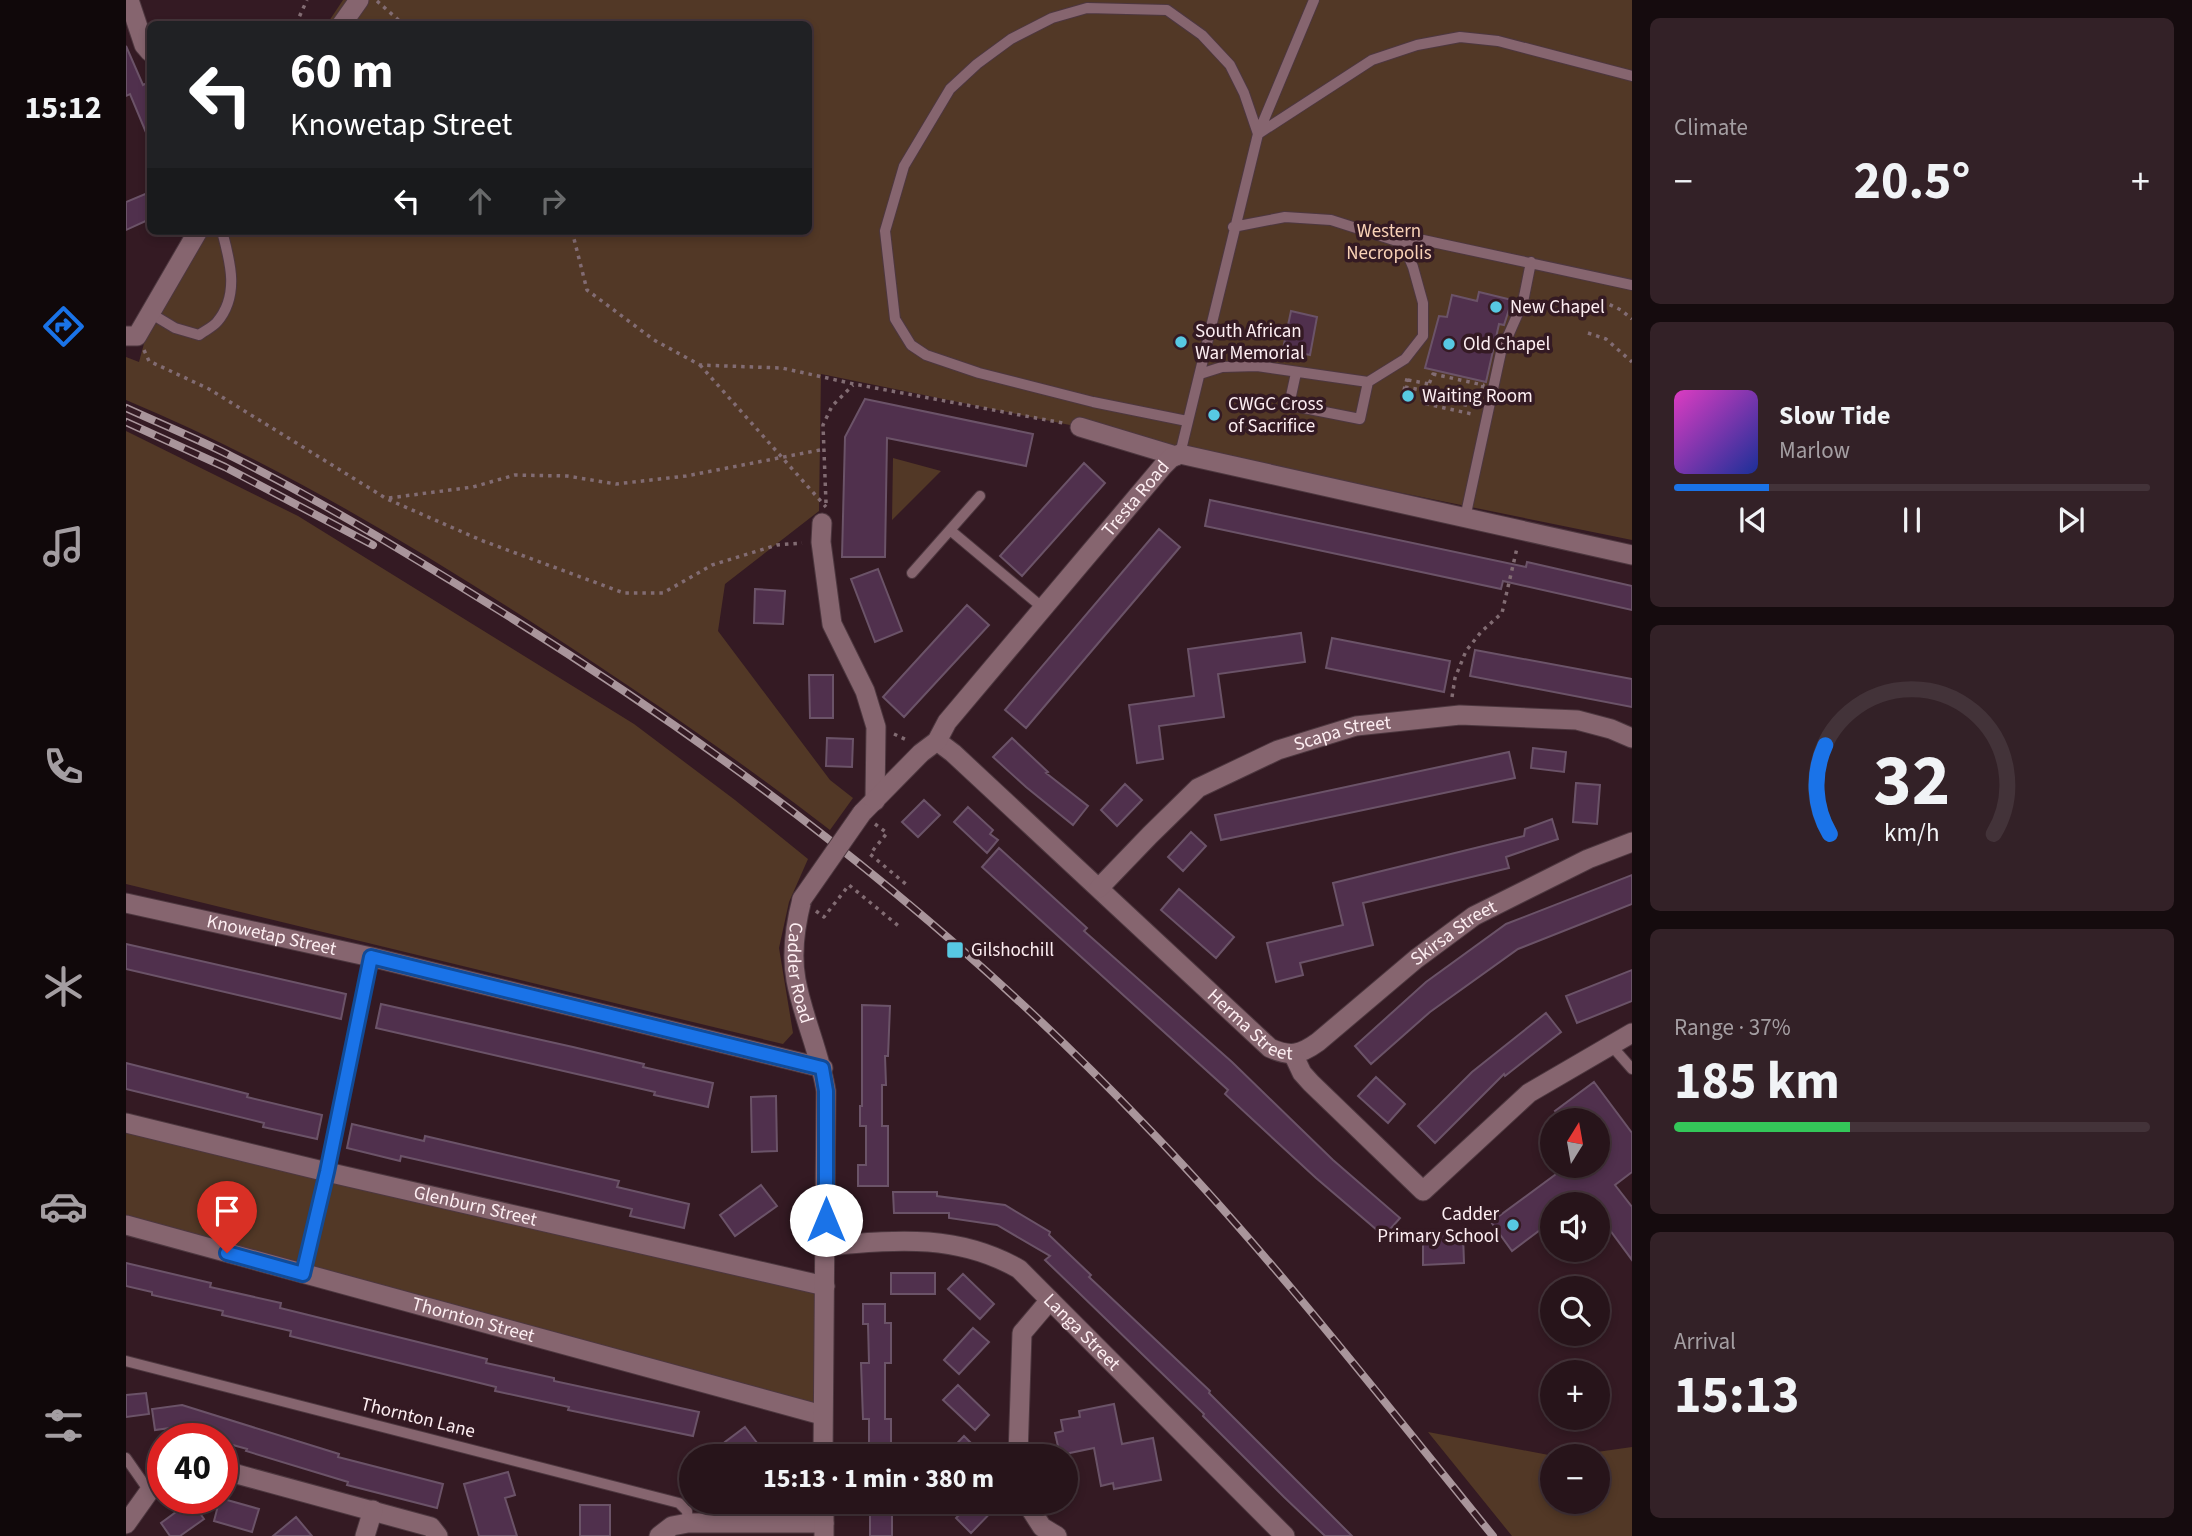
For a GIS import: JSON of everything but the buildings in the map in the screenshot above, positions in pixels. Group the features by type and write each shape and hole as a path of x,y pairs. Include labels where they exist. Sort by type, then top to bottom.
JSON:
{"street":[{"path":"129,0 140,49"},
{"path":"344,21 359,0"},
{"path":"131,336 150,313 196,235"},
{"path":"1080,427 1178,455"},
{"name":"Tresta Road","path":"869,807 932,744 947,722 1163,466 1178,455 1632,555"},
{"path":"823,523 832,624 865,691 876,727 869,807"},
{"name":"Scapa Street","path":"1099,888 1198,789 1278,750 1356,726 1449,716 1577,720 1632,738"},
{"name":"Herma Street","path":"932,744 953,752 1270,1048 1294,1055 1302,1073 1311,1083 1423,1191 1530,1093 1632,1033"},
{"name":"Cadder Road","path":"823,1444 826,1091 822,1068 796,981 793,952 795,926 802,899 869,807"},
{"name":"Skirsa Street","path":"1294,1055 1318,1042 1416,959 1474,916 1588,859 1632,842"},
{"name":"Knowetap Street","path":"126,903 371,957 822,1068"},
{"name":"Glenburn Street","path":"126,1123 825,1286"},
{"name":"Thornton Street","path":"126,1225 822,1415"},
{"name":"Langa Street","path":"826,1246 904,1240 964,1247 997,1257 1019,1269 1273,1532"},
{"path":"1018,1444 1022,1334 1050,1300"},
{"path":"238,1474 432,1527 438,1536"},
{"path":"126,1524 147,1498"},
{"path":"365,1536 373,1510"},
{"path":"1034,1514 1042,1527 1057,1536"},
{"path":"659,1536 672,1526 688,1523 824,1530"}],"lane":[{"path":"1160,0 1167,10 1202,35 1230,65 1244,93 1258,134"},
{"path":"1178,455 1258,134 1314,0"},
{"path":"1167,10 1087,8 1042,23 1011,39 976,64 950,89 904,166 885,231 895,319 911,345 926,355 979,373 1093,402 1187,421"},
{"path":"1258,134 1372,60 1418,45 1460,37 1498,41 1632,76"},
{"path":"1233,227 1285,217 1331,220 1403,243 1423,240 1632,285"},
{"path":"150,313 174,328 199,335 217,323 229,297 232,271 223,235"},
{"path":"1200,374 1222,367 1257,366 1367,382 1405,359 1423,336 1423,303 1403,243"},
{"path":"1465,518 1501,352 1523,302 1531,262"},
{"path":"1296,373 1289,405 1360,419 1367,382"},
{"path":"912,573 980,496"},
{"path":"950,530 1043,608"},
{"path":"303,1274 371,957"},
{"path":"1610,1044 1632,1069"},
{"name":"Thornton Lane","path":"126,1361 679,1503 687,1511 688,1523"},
{"path":"126,1458 147,1478"}],"path":[{"path":"297,21 307,0"},
{"path":"375,0 400,21"},
{"path":"573,235 587,290 653,340 700,365 783,458 823,523"},
{"path":"1602,301 1632,319"},
{"path":"1588,333 1606,339 1632,362"},
{"path":"131,336 149,361 209,389 387,499 483,541 624,593 663,593 712,565 777,545 823,523"},
{"path":"700,365 782,368 1080,427"},
{"path":"1433,374 1483,385 1481,398 1474,394 1471,406 1432,398 1429,384 1433,374"},
{"path":"1407,379 1429,384"},
{"path":"823,523 823,425 832,407 854,384"},
{"path":"1405,387 1421,390 1424,395 1422,403 1478,416"},
{"path":"1451,409 1452,402"},
{"path":"387,499 473,487 515,475 567,476 616,484 686,477 825,449"},
{"path":"1449,716 1455,678 1466,651 1502,612 1522,531"},
{"path":"876,727 932,744"},
{"path":"887,833 870,854 908,886"},
{"path":"824,917 849,885 901,928"}],"green space":[{"name":"Western Necropolis","path":"343,0 1632,0 1632,540 821,374 819,511 725,584 718,631 830,780 853,798 830,830 644,696 432,560 282,474 126,400 126,357 139,362 163,274 189,235 812,235 812,21 329,21"},
{"path":"126,431 298,516 634,724 808,859 789,902 779,948 793,1033 783,1044 126,884"},
{"path":"893,458 941,471 892,520"},
{"path":"126,1126 325,1174 303,1272 126,1222"},
{"path":"328,1174 821,1287 819,1410 305,1273"},
{"path":"1428,1432 1540,1453 1540,1514 1610,1514 1610,1450 1632,1447 1632,1536 1512,1536"}],"railway":[{"path":"126,408 269,475 340,514 513,619 682,731 764,790 923,916 1073,1052 1190,1173 1323,1326 1493,1536"},
{"path":"126,422 225,467 373,545"}],"place":[{"name":"New Chapel","path":"1496,307"},
{"name":"South African War Memorial","path":"1181,342"},
{"name":"Old Chapel","path":"1449,344"},
{"name":"Waiting Room","path":"1408,396"},
{"name":"CWGC Cross of Sacrifice","path":"1214,415"},
{"name":"Gilshochill","path":"955,950"},
{"name":"Cadder Primary School","path":"1513,1225"}],"route":[{"path":"227,1253 303,1274 371,957 822,1068 826,1091 826,1220"}]}
